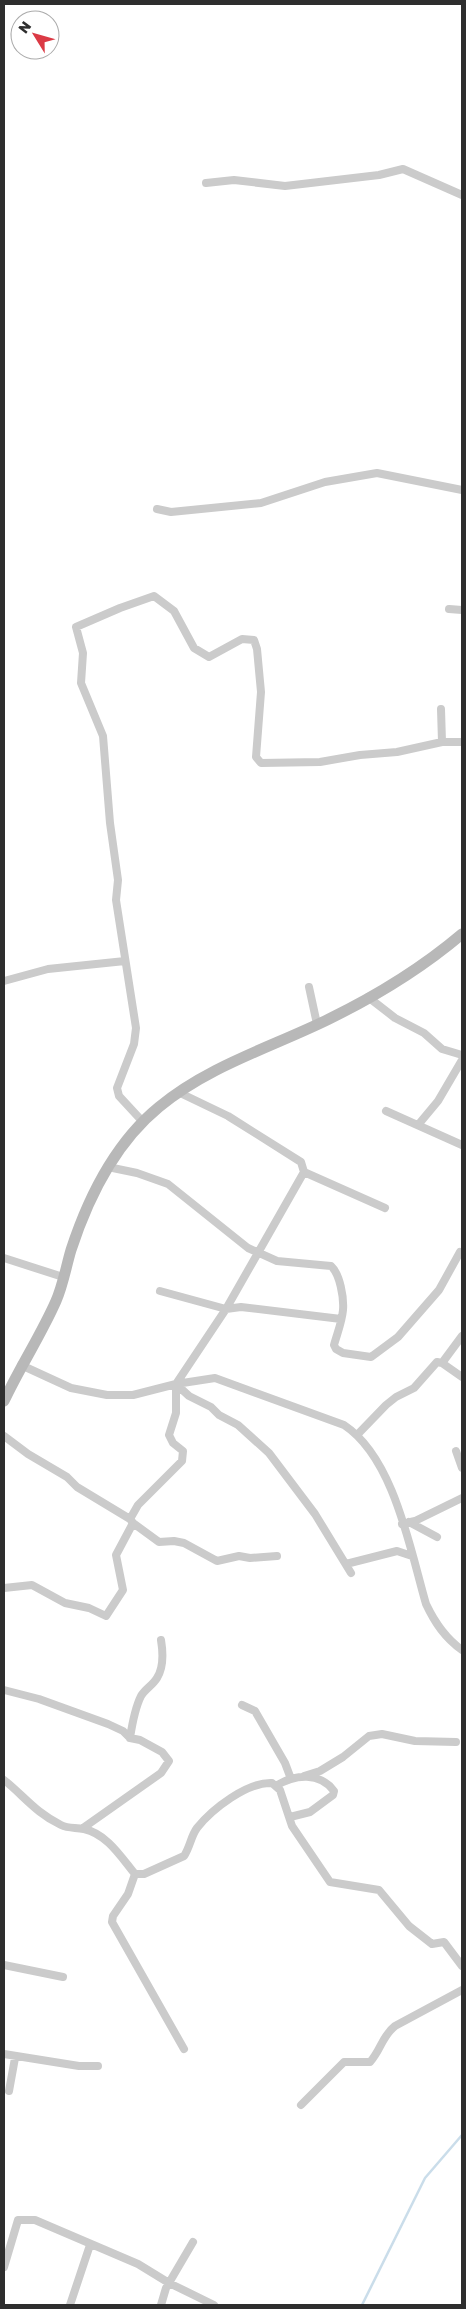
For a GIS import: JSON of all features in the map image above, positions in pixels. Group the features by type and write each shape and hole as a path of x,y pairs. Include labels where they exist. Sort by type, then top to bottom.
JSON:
{"street":[{"path":"206,183 234,180 285,186 378,175 404,169 462,195"},
{"path":"157,509 171,512 261,503 325,482 377,473 462,490"},
{"path":"143,1122 119,1096 117,1088 134,1044 136,1028 116,900 118,880 110,823 103,736 81,683 83,653 76,627 154,596 174,611 194,648 209,657 242,639 254,640 257,649 261,692 256,758 261,764 320,762 360,755 396,752 442,742 462,742"},
{"path":"449,609 462,610"},
{"path":"441,709 442,742"},
{"path":"4,1401 57,1299 88,1204 108,1167 143,1122 157,1108 178,1092 238,1060 317,1024 368,997 444,951 462,934"},
{"path":"4,981 48,969 125,961"},
{"path":"309,987 317,1024"},
{"path":"368,997 395,1018 424,1033 442,1049 462,1055"},
{"path":"418,1125 438,1101 462,1060"},
{"path":"4,1588 32,1585 65,1603 89,1608 106,1616 123,1590 116,1555 138,1505 182,1461 183,1451 174,1444 169,1435 176,1413 176,1384 226,1309 304,1172 301,1162 228,1116 178,1092"},
{"path":"386,1111 462,1145"},
{"path":"108,1167 137,1173 168,1184 231,1236 277,1261 331,1266 337,1274 343,1302 341,1319 334,1345 336,1349 343,1353 371,1357 398,1336 433,1297 460,1252"},
{"path":"304,1172 385,1208"},
{"path":"4,1258 64,1277"},
{"path":"160,1291 226,1309 241,1307 341,1319"},
{"path":"442,1363 462,1336"},
{"path":"358,1434 386,1405 414,1388 437,1362 442,1363 462,1377"},
{"path":"22,1365 81,1392 133,1395 176,1384 215,1378 302,1408 344,1425 358,1434 382,1468 406,1523 412,1556 433,1619 443,1634 462,1650"},
{"path":"176,1384 190,1396 238,1425 269,1452 315,1514 351,1572"},
{"path":"4,1436 28,1454 67,1477 77,1487 132,1521 159,1542 174,1541 184,1543 217,1561 240,1556 250,1558 277,1556"},
{"path":"456,1451 462,1468"},
{"path":"406,1523 462,1498"},
{"path":"406,1523 437,1538"},
{"path":"346,1564 397,1551 412,1556"},
{"path":"130,1738 141,1696 157,1678 161,1668 164,1654 161,1640"},
{"path":"4,1690 39,1699 108,1724 123,1731 130,1738 140,1740 155,1748 169,1761 161,1773 83,1828 73,1829 43,1814 29,1804 4,1780"},
{"path":"242,1705 255,1710 285,1762 291,1779"},
{"path":"276,1786 291,1779 320,1771 343,1757 369,1736 382,1734 415,1741 456,1742"},
{"path":"290,1817 310,1812 333,1795 334,1792 331,1787 318,1779 304,1776"},
{"path":"83,1828 104,1838 135,1874 144,1874 184,1856 197,1828 212,1812 234,1796 268,1783 280,1790 292,1826 330,1882 379,1890 409,1926 432,1944 444,1942 462,1966"},
{"path":"135,1874 128,1894 113,1916 112,1922 184,2049"},
{"path":"4,1965 64,1977"},
{"path":"301,2105 344,2062 370,2062 379,2052 381,2040 386,2033 395,2026 462,1990"},
{"path":"4,2054 15,2058 22,2057 79,2066 98,2066"},
{"path":"9,2091 15,2058"},
{"path":"4,2268 18,2220 34,2220 138,2264 169,2283 214,2305"},
{"path":"161,2305 169,2283 193,2242"},
{"path":"70,2305 90,2245"}],"waterway":[{"path":"362,2305 425,2178 462,2135"}]}
